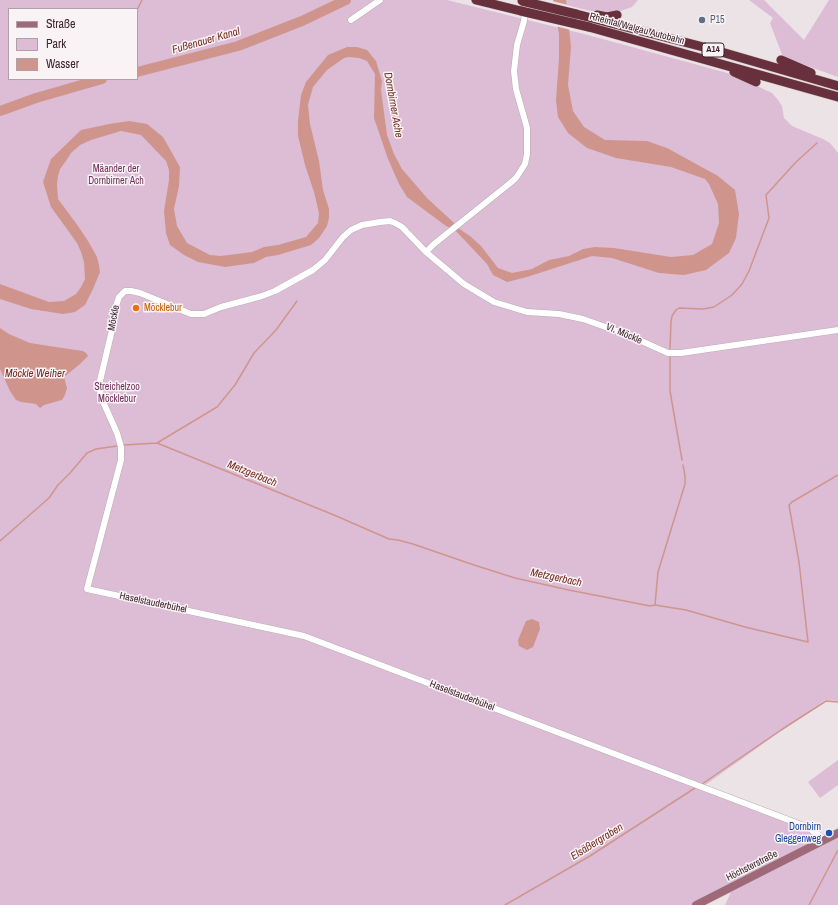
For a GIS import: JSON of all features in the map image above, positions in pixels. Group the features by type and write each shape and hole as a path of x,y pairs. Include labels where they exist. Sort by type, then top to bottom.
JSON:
{"highway":[{"name":"Rheintal/Walgau Autobahn","path":"476,0 589,28 838,97"},
{"name":"Rheintal/Walgau Autobahn","path":"522,0 576,14 581,11 589,16 837,85"},
{"path":"589,16 607,17 617,15"},
{"path":"708,60 756,82"},
{"path":"781,60 829,79 837,85"}],"main road":[{"name":"Höchsterstraße","path":"696,905 838,833"}],"street":[{"path":"351,20 380,0"},
{"path":"426,252 516,178 525,164 527,154 527,128 516,88 514,71 516,45 524,21 522,0"},
{"name":"Möckle","path":"87,589 88,579 121,460 121,448 117,433 101,397 99,385 112,330 115,309 121,294 131,290 191,314 204,314 231,304 262,296 293,282 314,270 325,260 343,237 351,230 357,227 380,222 390,221 398,224 426,252"},
{"name":"VI. Möckle","path":"426,252 464,284 494,302 527,312 565,315 583,319 628,335 668,353 681,354 838,330"},
{"name":"Haselstauderbühel","path":"87,589 304,636 809,828 825,840"}],"green space":[{"path":"0,0 447,0 588,35 731,74 772,93 782,106 784,118 792,126 830,143 838,153 838,701 825,700 705,785 806,829 820,840 691,905 0,905"},
{"path":"566,0 638,0 632,7 615,13 603,14 566,5"},
{"path":"749,0 764,0 804,40 829,0 838,0 838,77 783,57 770,23 773,18"},
{"path":"838,760 838,785 820,798 808,782"},
{"path":"838,837 838,905 725,905 731,892"}],"water":[{"path":"553,0 566,0 571,47 568,85 573,111 584,127 605,140 647,141 667,148 718,176 735,190 739,214 736,238 729,253 706,270 684,275 659,273 612,258 592,256 507,282 493,275 487,264 455,230 446,226 407,197 399,184 388,159 374,118 375,74 367,61 359,58 348,57 344,58 327,70 313,87 308,105 310,124 319,161 323,190 329,209 327,226 319,238 311,245 266,257 254,263 225,267 198,262 184,255 170,245 166,233 164,211 169,180 169,170 166,161 141,135 121,131 80,145 71,153 60,169 58,176 58,199 88,241 97,257 99,265 100,272 85,305 75,312 63,314 31,309 0,299 0,284 49,302 64,301 76,294 81,287 85,279 84,262 81,252 77,243 51,207 43,182 51,159 81,130 109,124 129,121 147,124 163,137 180,167 179,186 174,209 177,226 187,243 210,255 221,256 252,252 264,247 278,245 306,237 318,223 319,213 298,136 301,95 306,82 328,55 347,47 357,47 367,50 376,61 382,81 381,90 387,135 394,154 402,169 427,198 458,228 481,246 498,268 512,273 532,269 549,260 569,256 583,249 595,247 614,248 671,257 693,255 712,244 719,223 718,204 709,184 705,179 671,167 616,158 587,148 568,133 558,117 556,100 559,34"},
{"name":"Möckle Weiher","path":"0,328 9,334 30,343 83,351 86,353 88,356 64,377 67,388 62,400 44,405 40,408 36,404 16,400 10,391 0,369"},
{"path":"532,619 539,622 540,629 533,647 527,650 519,646 518,640 526,621"}],"pier":[{"path":"552,1 568,5 571,30 555,26"}],"waterway":[{"path":"138,8 142,0"},
{"name":"Fußenauer Kanal","path":"138,72 238,46 302,21 346,0"},
{"name":"Fußenauer Kanal","path":"0,111 36,98 99,80"},
{"path":"670,349 671,321 676,310 679,308 703,309 714,307 732,295 742,284 749,271 769,218 766,195 796,162 817,143"},
{"path":"157,443 217,407 235,385 254,353 276,330 297,301"},
{"path":"670,357 670,391 682,460"},
{"name":"Metzgerbach","path":"124,445 157,443 389,539 413,544 515,578 650,606 655,605 686,610 745,627 808,642 799,562 789,505 838,475"},
{"name":"Metzgerbach","path":"0,541 49,498 58,485 87,453 96,449 117,446"},
{"path":"655,605 658,572 685,484 683,465"},
{"name":"Elsäßergraben","path":"702,784 826,701 838,702"},
{"name":"Elsäßergraben","path":"505,905 590,856 695,788"},
{"path":"809,905 838,850"}],"place":[{"name":"P15","path":"702,20"},
{"name":"Möcklebur","path":"136,308"},
{"name":"Dornbirn Gleggenweg","path":"829,833"}],"water label":[{"name":"Dornbirner Ache","path":"393,105"}],"park label":[{"name":"Mäander der Dornbirner Ach","path":"116,174"},
{"name":"Streichelzoo Möcklebur","path":"117,392"}]}
